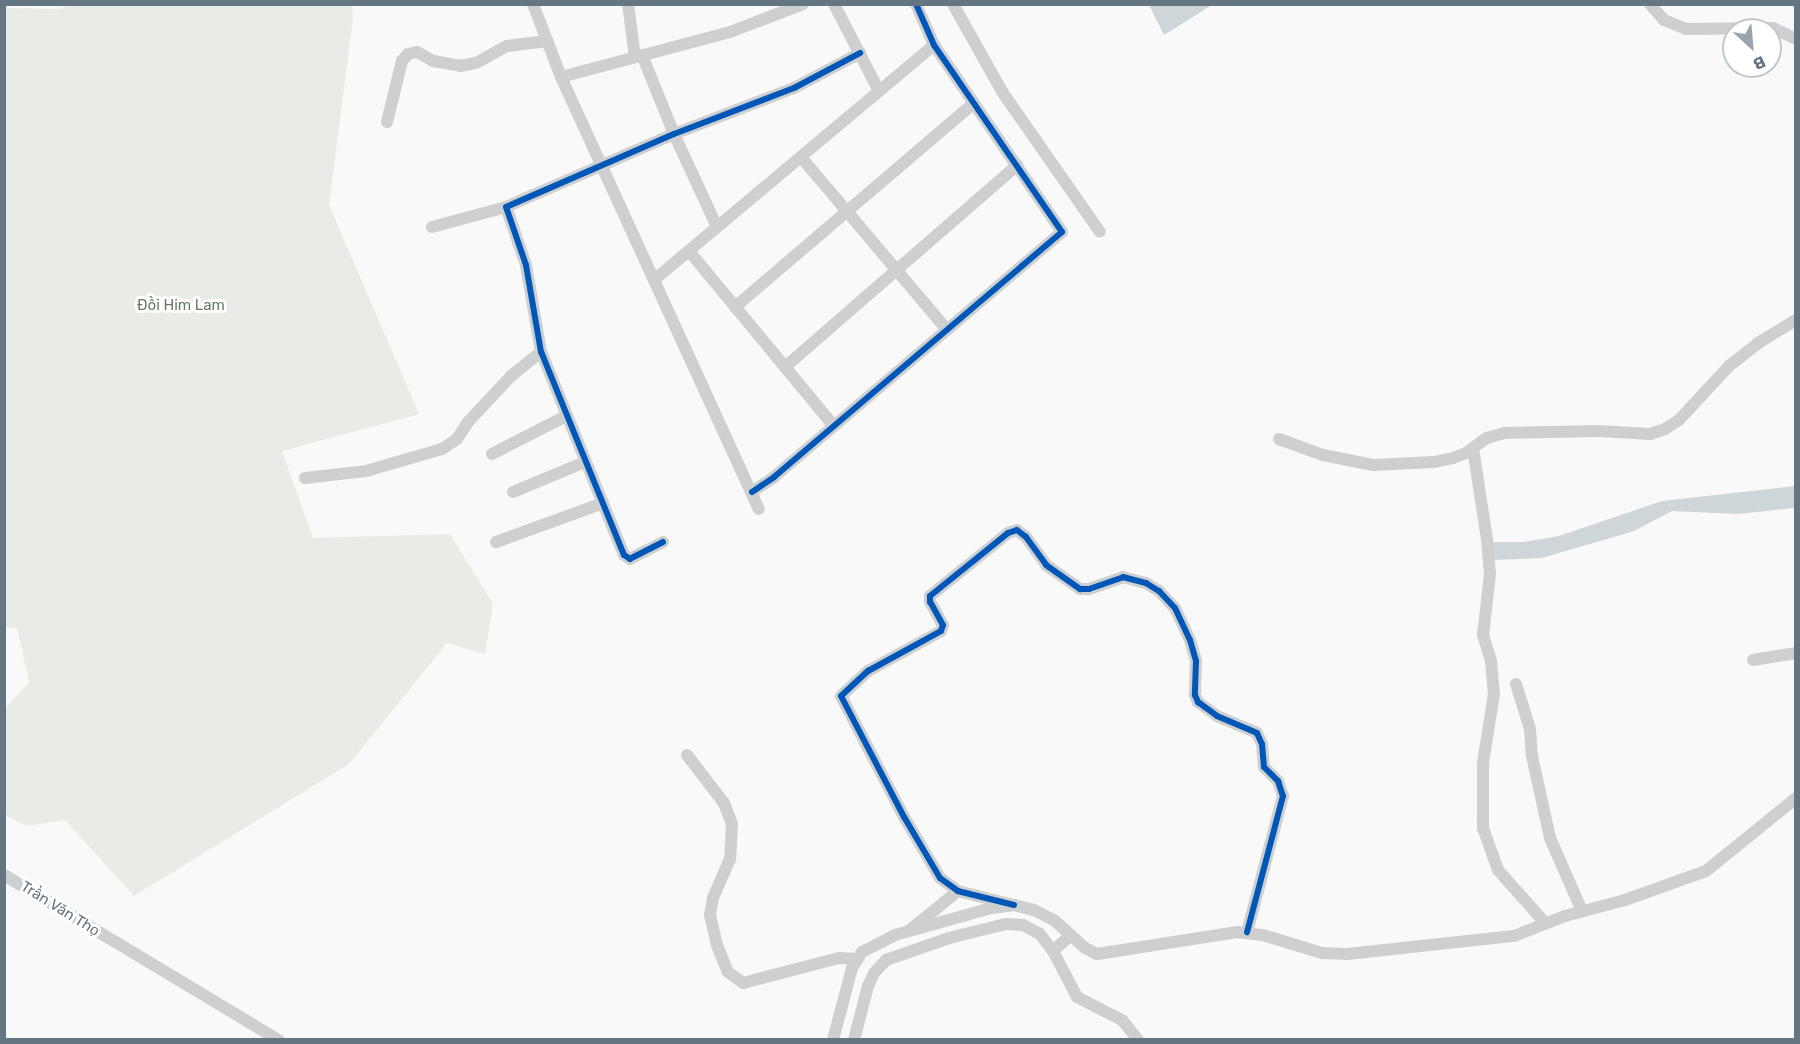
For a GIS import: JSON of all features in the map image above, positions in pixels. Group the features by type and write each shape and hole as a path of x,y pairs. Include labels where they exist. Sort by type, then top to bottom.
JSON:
{"street":[{"path":"533,4 561,77 759,509"},
{"path":"628,4 638,56 717,227"},
{"path":"561,77 738,30 803,4"},
{"path":"834,4 879,91"},
{"path":"752,492 774,477 1062,232 934,45 916,4"},
{"path":"952,4 1002,93 1100,232"},
{"path":"1650,4 1664,20 1686,29 1773,28 1796,39"},
{"path":"387,122 402,61 408,54 417,52 441,63 460,66 476,63 507,46 548,41"},
{"path":"654,279 934,45"},
{"path":"432,227 507,207 674,134 772,98 860,53"},
{"path":"735,307 974,103"},
{"path":"801,157 898,269 947,330"},
{"path":"785,367 1017,165"},
{"path":"507,207 526,265 541,352 626,558 663,543"},
{"path":"689,251 834,426"},
{"path":"1279,439 1323,455 1373,465 1434,462 1453,458 1487,438 1504,433 1599,431 1650,434 1665,429 1679,420 1729,366 1758,343 1796,320"},
{"path":"305,478 366,471 442,449 457,439 468,422 511,376 541,352"},
{"path":"492,454 566,416"},
{"path":"1473,448 1490,574 1483,635 1491,661 1494,694 1483,763 1482,828 1498,870 1545,923"},
{"path":"513,492 585,462"},
{"path":"496,542 603,503"},
{"path":"1138,1040 1122,1020 1080,999 1062,943 1044,914 958,891 944,884 926,855 841,696 868,671 941,631 943,625 930,602 930,596 1008,533 1017,530 1026,537 1046,565 1080,589 1089,589 1123,577 1146,583 1159,591 1175,608 1190,640 1196,661 1195,695 1198,702 1217,716 1257,733 1262,744 1264,767 1278,781 1283,796 1247,932"},
{"path":"1753,660 1796,653"},
{"path":"1516,684 1530,729 1532,756 1550,838 1582,911"},
{"path":"687,755 724,803 732,824 730,859 712,898 710,915 717,945 728,972 737,981 743,983 839,958 857,959"},
{"path":"854,1040 871,979 882,964 896,955 984,928 1006,924 1023,925 1062,943 1104,954 1221,933 1247,932 1263,935 1308,951 1347,954 1514,936 1545,923 1636,897 1706,871 1796,798"},
{"name":"Trần Văn Thọ","path":"4,874 279,1040"},
{"path":"908,932 958,891"},
{"path":"833,1040 857,959 871,946 908,932 992,908 1014,905"}],"green space":[{"name":"Đồi Him Lam","path":"68,5 352,5 353,18 329,205 419,414 282,451 313,538 450,534 493,604 485,654 447,643 349,764 134,896 65,820 27,826 5,815 5,709 29,682 17,628 4,627 5,8 61,9"}],"shaded area":[{"path":"1149,5 1212,5 1164,35"},
{"path":"1795,486 1795,508 1738,514 1672,511 1634,531 1542,558 1493,560 1492,542 1524,542 1559,536 1662,501"}],"cycle path":[{"path":"752,492 774,477 1062,232 934,45 916,4"},
{"path":"663,542 630,559 624,555 541,352 526,265 506,207 674,134 794,88 860,53"},
{"path":"1014,905 958,891 940,878 904,817 841,696 868,671 941,631 943,625 930,602 930,596 1008,533 1017,530 1026,537 1046,565 1080,589 1089,589 1123,577 1146,583 1159,591 1175,608 1190,640 1196,661 1195,695 1198,702 1217,716 1257,733 1262,744 1264,767 1278,781 1283,796 1247,932"}]}
